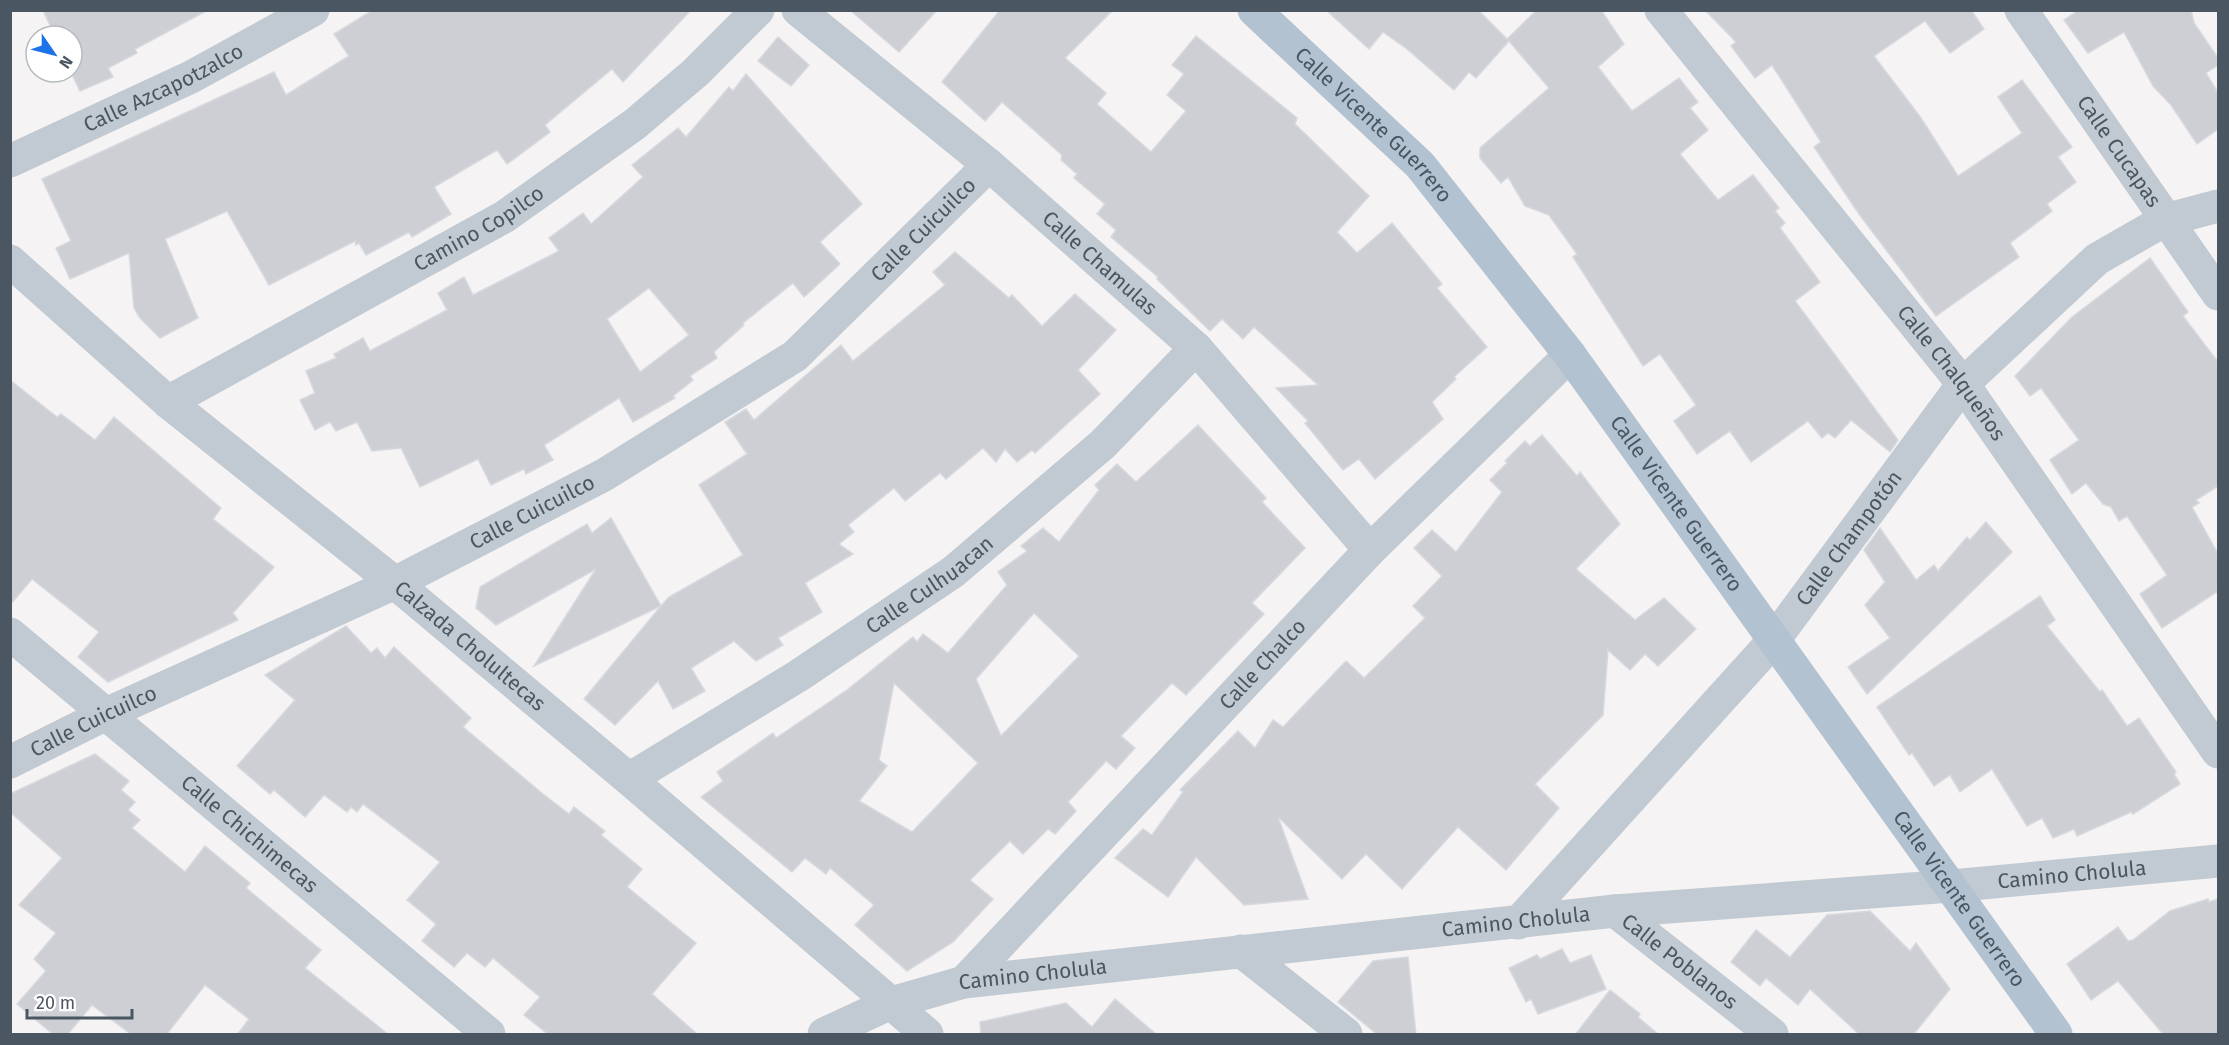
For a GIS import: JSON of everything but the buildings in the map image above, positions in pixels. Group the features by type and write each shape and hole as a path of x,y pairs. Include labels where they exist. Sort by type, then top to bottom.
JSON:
{"main road":[{"name":"Calle Vicente Guerrero","path":"1254,10 1420,165 1570,355 2056,1035"}],"street":[{"name":"Calle Azcapotzalco","path":"10,161 191,76 313,10"},
{"name":"Camino Copilco","path":"168,402 504,217 635,124 695,73 758,10"},
{"name":"Calle Chamulas","path":"798,10 989,165 1196,348 1370,550"},
{"name":"Calle Chalqueños","path":"1661,10 1963,384 2218,752"},
{"name":"Calle Cucapas","path":"2021,10 2218,294"},
{"name":"Calle Cuicuilco","path":"10,762 106,714 395,583 604,475 795,356 989,165"},
{"name":"Calle Champotón","path":"1518,923 1774,640 1963,384 2097,259 2165,220 2218,206"},
{"name":"Calzada Cholultecas","path":"10,261 168,402 395,583 629,779 927,1035"},
{"name":"Calle Culhuacan","path":"629,779 798,676 953,572 1103,444 1196,348"},
{"name":"Calle Chalco","path":"964,982 1370,550 1570,355"},
{"name":"Calle Chichimecas","path":"10,634 489,1035"},
{"name":"Camino Cholula","path":"824,1035 891,1003 964,982 1615,911 1951,886 2218,861"},
{"name":"Calle Poblanos","path":"1615,911 1772,1035"},
{"path":"1241,951 1346,1035"}]}
